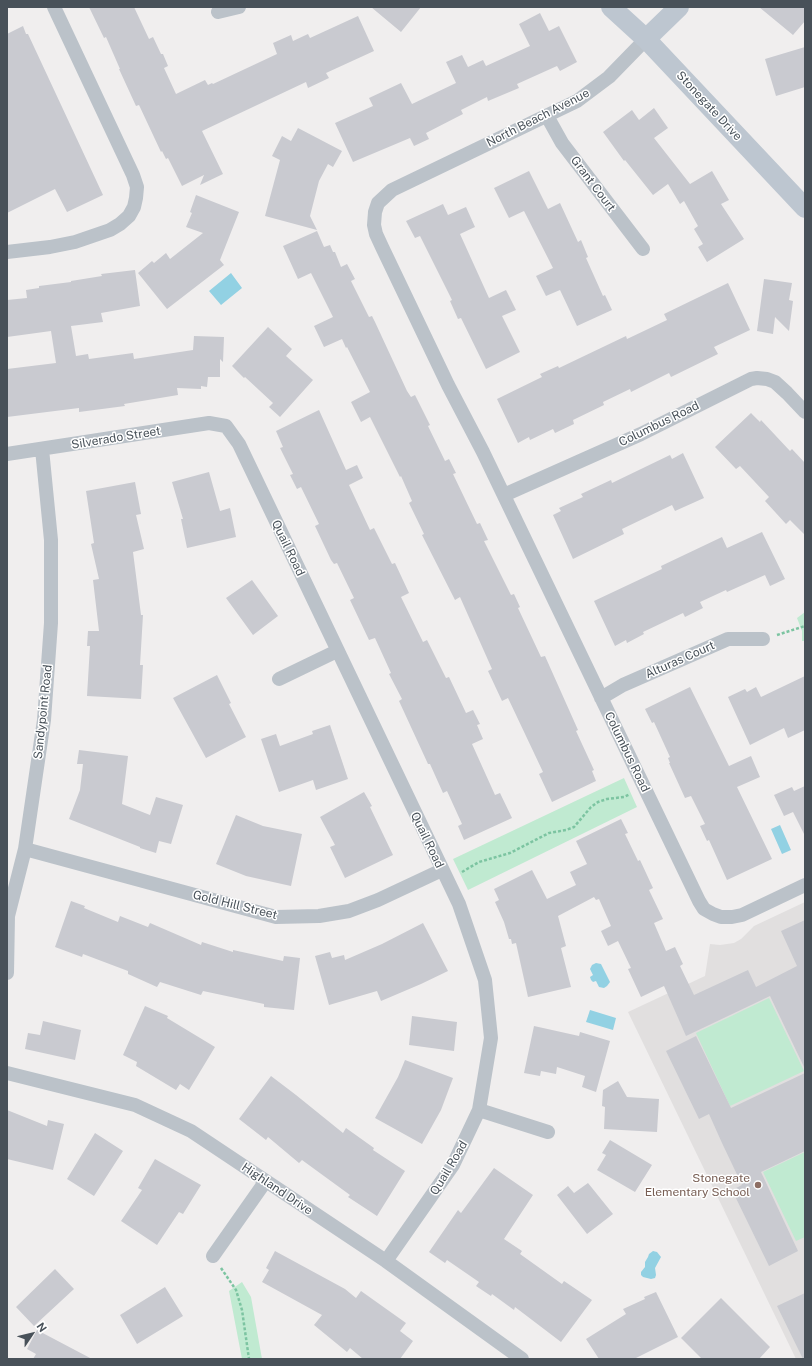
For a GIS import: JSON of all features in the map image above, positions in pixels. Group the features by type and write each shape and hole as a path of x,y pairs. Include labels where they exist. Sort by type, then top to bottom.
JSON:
{"street":[{"path":"7,252 42,248 74,242 110,230 129,216 134,207 136,198 137,187 133,175 54,7"},
{"path":"218,12 239,7"},
{"name":"Stonegate Drive","path":"611,7 646,39 805,208"},
{"name":"North Beach Avenue","path":"378,203 392,190 577,100 609,77 679,7"},
{"name":"Grant Court","path":"546,116 562,143 643,249"},
{"name":"Columbus Road","path":"378,203 374,218 376,234 451,392 484,452 699,901 704,908 713,914 722,917 732,917 742,915 805,885"},
{"name":"Columbus Road","path":"504,495 641,434 751,379 767,379 775,382 805,412"},
{"name":"Silverado Street","path":"7,454 209,423 226,426"},
{"name":"Quail Road","path":"226,426 239,444 458,904 485,980 491,1038 479,1110 453,1165 386,1261"},
{"name":"Sandypoint Road","path":"7,973 8,916 25,849 44,720 51,623 51,540 42,449"},
{"name":"Alturas Court","path":"601,698 623,685 728,639 763,639"},
{"path":"279,679 337,651"},
{"name":"Gold Hill Street","path":"25,849 276,917 319,916 349,911 444,875"},
{"name":"Highland Drive","path":"7,1073 135,1105 191,1131 386,1261 522,1359"},
{"path":"479,1110 548,1132"},
{"path":"213,1256 266,1182"}],"path":[{"path":"763,639 805,626"},
{"path":"444,875 479,862 510,853 549,833 574,827 591,807 598,802 606,798 624,796 644,788"},
{"path":"213,1256 236,1290 242,1310 249,1359"}],"shaded area":[{"name":"Stonegate Elementary School","path":"805,902 805,1359 796,1359 628,1012 705,976 710,944 720,945 734,943 741,939 754,926"}],"green space":[{"path":"805,612 805,641 802,641 802,631 797,618"},
{"path":"624,778 637,807 468,890 453,859"},
{"path":"769,998 804,1071 730,1106 696,1033"},
{"path":"805,1152 805,1237 796,1241 763,1172"},
{"path":"242,1282 251,1297 262,1359 242,1359 229,1291"}],"water":[{"path":"231,273 242,288 221,305 209,291"},
{"path":"780,825 791,850 782,854 771,829"},
{"path":"596,963 601,964 610,982 604,988 599,987 596,981 593,982 590,977 593,975 590,969 592,965"},
{"path":"590,1010 616,1018 613,1030 586,1022"},
{"path":"653,1251 657,1252 661,1257 655,1268 655,1278 651,1279 643,1277 641,1272 645,1267 645,1262 649,1254"}],"building":[{"path":"89,7 134,7 149,39 153,37 161,54 163,54 168,66 164,68 176,94 205,80 208,85 213,84 277,54 273,43 291,35 293,41 308,34 310,38 358,16 374,51 326,73 329,78 308,88 306,82 202,131 223,174 200,185 204,175 182,186 168,158 166,159 162,151 161,152 139,105 136,106 106,37 104,38"},
{"path":"371,7 421,7 401,32"},
{"path":"759,7 805,7 805,21 793,35"},
{"path":"540,13 549,31 559,26 577,62 560,71 557,66 517,84 519,88 488,101 487,97 461,110 463,114 426,133 429,139 414,146 410,138 353,162 335,123 373,106 369,98 401,83 412,104 456,83 446,62 462,55 468,67 483,60 486,66 530,46 519,24"},
{"path":"23,26 103,195 67,212 55,189 7,213 7,34"},
{"path":"805,47 805,87 776,96 765,59"},
{"path":"654,108 668,128 654,138 690,184 712,171 729,200 721,204 744,239 707,262 698,247 703,244 694,229 698,226 684,201 680,204 668,184 653,195 625,160 624,161 603,132 632,110 639,120"},
{"path":"298,128 342,151 333,167 328,164 319,181 310,216 317,230 265,216 280,160 272,156 282,136 291,141"},
{"path":"529,171 548,209 560,203 578,242 581,240 588,257 586,258 603,296 605,295 612,310 577,326 560,290 546,296 536,276 553,268 524,211 509,218 494,188"},
{"path":"196,195 239,212 220,260 224,265 167,309 138,273 152,261 154,263 166,253 170,259 203,233 186,227 192,213 190,212"},
{"path":"443,204 448,215 466,207 475,227 460,234 489,298 506,290 516,310 502,316 520,352 486,369 461,318 458,319 450,301 452,300 420,236 415,238 406,221"},
{"path":"317,231 324,247 330,245 333,252 335,252 341,267 347,264 355,279 351,281 369,317 372,316 407,391 411,397 415,395 430,425 428,426 445,461 449,459 456,473 453,474 477,524 480,523 488,540 484,541 511,595 514,594 520,607 518,608 541,657 545,656 578,730 576,731 594,770 592,771 596,781 552,802 539,774 543,772 508,698 502,701 488,671 492,669 460,597 455,600 422,535 424,534 409,503 412,501 401,476 400,477 370,417 361,422 351,402 370,392 342,339 324,347 314,326 333,317 311,273 298,279 283,246"},
{"path":"135,270 140,306 101,313 103,322 71,326 76,356 88,354 89,359 133,353 134,359 193,350 194,336 224,337 223,362 220,359 220,377 208,377 207,387 201,386 201,389 177,388 178,395 124,404 125,406 79,412 79,408 7,417 7,369 56,363 51,331 7,337 7,300 27,298 26,290 39,288 39,286 102,276 101,274"},
{"path":"764,279 792,283 789,300 793,301 789,331 775,317 773,334 757,331"},
{"path":"728,283 750,330 714,347 718,354 671,377 669,373 631,392 630,389 603,402 604,405 573,420 574,424 555,433 553,429 530,440 529,437 518,443 497,399 542,377 540,374 558,366 559,368 626,336 627,339 667,320 664,314"},
{"path":"268,327 292,349 286,356 313,380 280,417 269,407 273,403 232,366"},
{"path":"319,410 346,470 357,465 363,478 349,485 370,530 374,528 392,564 395,563 409,593 401,597 423,642 427,640 446,678 449,677 466,713 473,710 480,724 477,725 483,739 472,744 495,795 500,793 512,818 464,840 458,826 462,824 447,791 443,793 430,764 428,764 399,701 402,699 389,674 391,673 375,638 369,640 350,600 354,598 337,563 334,564 331,560 315,526 319,524 301,487 297,489 290,475 293,474 280,448 283,447 276,431"},
{"path":"751,413 760,422 761,420 790,451 792,449 805,463 805,535 790,520 786,524 765,501 769,497 740,466 736,469 715,447"},
{"path":"683,453 704,498 675,511 672,505 622,529 624,534 573,559 553,515 561,511 559,508 583,497 581,494 611,480 612,483 670,455 672,459"},
{"path":"209,472 220,511 230,508 236,537 187,548 181,519 183,519 172,482"},
{"path":"135,482 141,514 136,515 144,549 133,552 141,615 143,615 140,665 143,665 141,699 87,696 90,646 87,646 88,631 99,631 93,580 99,579 91,544 94,543 86,491"},
{"path":"762,532 785,579 770,586 765,575 727,592 726,590 700,602 703,608 685,617 683,613 643,632 644,634 627,643 626,640 615,646 594,601 662,569 661,566 722,537 727,548"},
{"path":"252,580 278,616 253,635 226,598"},
{"path":"217,675 231,703 229,704 246,737 206,758 173,698"},
{"path":"805,676 805,730 788,738 784,728 750,745 728,697 745,689 747,692 756,687 761,697"},
{"path":"690,687 729,766 751,756 760,777 737,787 772,859 727,880 709,840 707,841 700,826 705,824 691,796 685,798 669,763 668,758 670,757 654,722 652,723 645,709"},
{"path":"330,725 348,779 316,790 313,780 279,792 261,739 276,734 280,746 313,734 312,731"},
{"path":"79,750 128,756 122,804 150,815 156,797 183,805 171,844 159,841 156,853 69,819 80,790 83,764 77,764"},
{"path":"805,786 805,836 793,812 784,816 774,795 792,787 794,791"},
{"path":"364,792 372,806 370,807 393,855 345,878 330,847 335,845 320,817"},
{"path":"236,815 263,826 302,834 291,886 246,876 216,864"},
{"path":"621,819 628,833 625,834 638,861 640,860 653,888 649,890 663,919 654,923 666,951 675,947 683,964 680,966 694,995 748,970 756,987 797,966 781,931 805,920 805,1069 770,996 686,1036 664,986 641,997 628,969 631,968 618,941 608,946 601,931 611,926 599,899 596,900 594,897 558,916 566,946 561,948 571,987 528,997 516,943 512,944 511,939 509,939 504,922 495,902 499,900 494,889 532,870 547,899 576,885 570,872 587,864 576,841"},
{"path":"71,901 118,922 120,916 148,927 150,923 201,945 202,942 233,952 233,950 283,961 284,956 300,958 294,1010 264,1007 264,1004 203,991 201,995 160,982 157,987 128,974 128,971 83,954 82,957 55,947"},
{"path":"423,923 448,971 381,1001 377,991 329,1005 315,956 330,952 332,958 344,955 345,960 382,944"},
{"path":"145,1006 168,1016 167,1018 215,1047 189,1090 180,1084 176,1090 136,1066 137,1062 123,1055"},
{"path":"412,1016 457,1022 454,1051 409,1045"},
{"path":"43,1021 81,1030 75,1060 25,1049 28,1033 40,1035"},
{"path":"534,1026 579,1036 580,1032 610,1041 596,1092 582,1087 585,1076 557,1067 556,1074 541,1071 540,1076 524,1073"},
{"path":"696,1036 731,1108 805,1073 805,1151 761,1172 798,1251 769,1266 732,1190 742,1185 709,1114 699,1119 666,1051"},
{"path":"405,1060 453,1078 441,1110 422,1144 375,1118 398,1077"},
{"path":"271,1076 343,1133 346,1128 374,1148 373,1150 405,1171 377,1216 348,1197 350,1195 302,1160 299,1163 268,1137 266,1140 239,1119"},
{"path":"618,1081 627,1097 659,1099 657,1132 604,1129 605,1107 602,1106 603,1090"},
{"path":"7,1110 47,1126 48,1120 64,1124 53,1170 7,1159"},
{"path":"95,1133 123,1151 94,1196 67,1179"},
{"path":"610,1140 652,1165 635,1192 597,1170 606,1155 602,1153"},
{"path":"155,1159 201,1185 183,1214 179,1212 157,1245 121,1221 142,1190 138,1188"},
{"path":"494,1168 533,1195 504,1239 522,1251 520,1254 562,1284 564,1281 592,1300 561,1342 515,1307 514,1310 492,1294 491,1296 476,1286 479,1282 447,1260 445,1263 429,1252 458,1210 461,1213"},
{"path":"588,1183 613,1214 587,1234 557,1195 568,1186 574,1193"},
{"path":"275,1251 345,1289 356,1298 361,1291 406,1323 400,1331 413,1341 400,1359 363,1359 350,1348 347,1352 314,1325 322,1315 262,1282 269,1270 266,1268"},
{"path":"55,1269 74,1289 34,1326 16,1307"},
{"path":"165,1287 183,1316 137,1344 120,1315"},
{"path":"656,1292 678,1337 634,1359 599,1359 586,1339 626,1314 623,1309"},
{"path":"805,1293 805,1359 803,1359 777,1306"},
{"path":"721,1298 770,1347 759,1359 702,1359 681,1338"},
{"path":"37,1330 92,1359 33,1359 36,1354 27,1349"}],"place":[{"name":"Stonegate Elementary School","path":"758,1185"}]}
